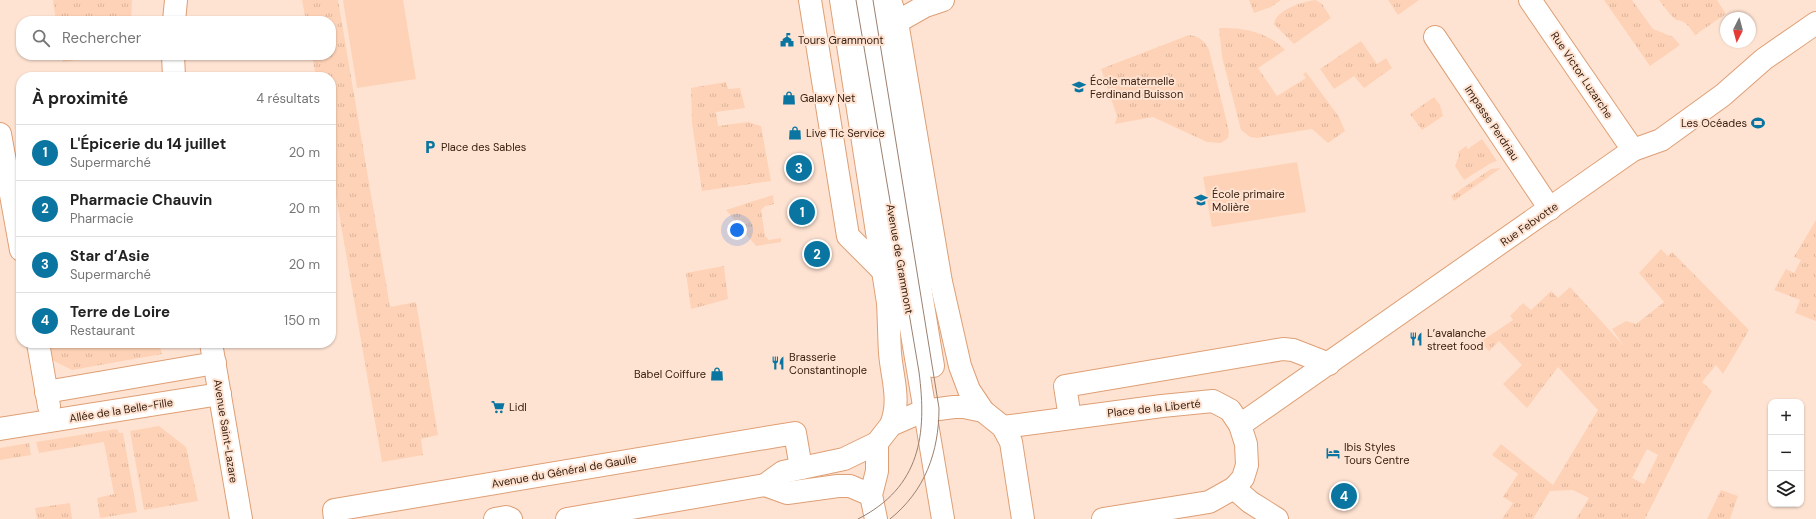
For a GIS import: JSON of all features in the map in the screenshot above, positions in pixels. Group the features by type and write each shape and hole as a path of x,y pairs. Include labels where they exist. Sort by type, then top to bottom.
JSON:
{"street":[{"path":"174,16 176,0"},
{"name":"Avenue de Grammont","path":"810,0 848,236 883,271"},
{"name":"Avenue de Grammont","path":"841,0 888,303 890,353 896,393 895,415 891,425"},
{"name":"Avenue de Grammont","path":"856,0 933,409 959,519"},
{"name":"Avenue de Grammont","path":"873,0 933,409 943,519"},
{"path":"890,0 897,22 941,282 960,366 969,390 983,411 1003,427 1011,442 1023,519"},
{"name":"Rue Victor Luzarche","path":"1530,0 1633,150"},
{"path":"897,22 930,2"},
{"name":"Rue Febvotte","path":"1240,425 1633,150 1661,140 1724,95 1764,59 1816,23"},
{"name":"Impasse Perdriau","path":"1435,38 1550,209"},
{"path":"173,60 174,72"},
{"path":"0,134 16,222"},
{"path":"39,348 51,421"},
{"path":"1070,418 1066,386 1283,349 1293,350 1329,364"},
{"path":"46,392 213,353"},
{"name":"Avenue Saint-Lazare","path":"213,353 241,519"},
{"name":"Allée de la Belle-Fille","path":"0,429 220,394"},
{"name":"Place de la Liberté","path":"1003,427 1213,401 1230,410 1240,425 1246,444 1247,465 1243,478 1234,488 1210,502 1103,519"},
{"path":"567,519 765,485 783,472 844,459 878,443 891,425 933,409 964,407 983,411"},
{"name":"Avenue du Général de Gaulle","path":"335,514 795,432 801,468"},
{"path":"876,519 871,495 877,471 878,443"},
{"path":"765,485 787,493 838,486 850,486 871,495"},
{"path":"1234,488 1250,502 1277,519"},
{"path":"495,519 506,517 511,519"}],"green space":[{"path":"53,0 132,0 131,16 55,16"},
{"path":"302,0 338,0 390,307 416,302 438,435 421,439 423,455 382,462 336,196 336,72 315,72 313,60 336,60 336,16 305,16"},
{"path":"343,0 403,0 416,79 357,88"},
{"path":"1249,0 1281,0 1271,7 1254,13"},
{"path":"1316,0 1322,4 1331,18 1294,44 1274,24 1276,19 1279,14 1291,7"},
{"path":"1388,0 1419,0 1398,15"},
{"path":"1604,0 1632,0 1653,29 1673,37 1680,45 1650,66"},
{"path":"1659,0 1717,0 1725,12 1720,12 1720,18 1695,35 1685,23 1676,20"},
{"path":"1219,28 1237,28 1255,32 1278,44 1285,50 1258,68 1277,96 1306,78 1303,74 1306,72 1339,117 1345,131 1328,143 1312,129 1257,138 1250,137 1241,130 1222,57"},
{"path":"1189,35 1201,40 1209,50 1229,131 1228,138 1221,143 1207,142 1153,117 1115,124 1117,116 1101,69"},
{"path":"1361,41 1377,64 1386,58 1392,68 1364,88 1354,76 1334,89 1320,69"},
{"path":"63,60 76,60 63,62"},
{"path":"726,82 728,89 740,88 745,108 716,112 718,126 748,122 761,126 771,181 702,191 692,123 691,88"},
{"path":"1434,97 1440,105 1443,116 1422,130 1410,114"},
{"path":"1482,139 1497,161 1491,163 1464,180 1455,166 1459,155 1458,152 1466,146 1468,149"},
{"path":"1297,162 1306,212 1212,227 1203,177"},
{"path":"1501,168 1454,201 1451,196 1491,169"},
{"path":"773,195 774,204 765,206 761,210 765,236 769,240 781,238 781,242 756,246 726,210"},
{"path":"1816,220 1816,321 1795,313 1800,300 1774,290 1786,269 1794,273 1801,260 1794,257"},
{"path":"1661,249 1668,256 1672,252 1749,330 1723,374 1716,365 1702,382 1712,391 1688,433 1645,519 1576,519 1589,498 1573,490 1550,491 1533,519 1502,519 1513,503 1503,497 1518,474 1492,455 1501,444 1553,485 1598,410 1558,367 1527,408 1503,384 1522,365 1499,341 1489,351 1480,342 1513,320 1510,316 1523,303 1531,310 1551,291 1558,298 1570,287 1624,346 1612,329 1626,321 1636,324 1664,302 1639,273","holes":["1647,449 1658,455 1644,484 1632,478"]},
{"path":"724,266 728,299 691,309 686,273"},
{"path":"50,348 160,348 162,354 72,370 52,360"},
{"path":"159,426 186,447 198,501 144,510 130,431"},
{"path":"117,429 119,433 123,433 137,512 100,518 97,498 114,494 104,442 39,453 36,442"},
{"path":"29,443 31,455 0,460 0,448"},
{"path":"1721,490 1738,496 1730,519 1707,519"},
{"path":"70,503 72,519 37,519 35,508"}],"tram line":[{"path":"856,0 919,372 922,417 920,437 915,457 907,475 895,491 879,506 858,519"},
{"path":"873,0 939,408 936,440 928,470 912,496 890,519"}],"place":[{"name":"Tours Grammont","path":"787,40"},
{"name":"École maternelle Ferdinand Buisson","path":"1079,87"},
{"name":"Galaxy Net","path":"789,98"},
{"name":"Les Océades","path":"1758,123"},
{"name":"Live Tic Service","path":"795,133"},
{"name":"Place des Sables","path":"430,147"},
{"name":"Star d’Asie","path":"799,168"},
{"name":"École primaire Molière","path":"1201,200"},
{"name":"L'Épicerie du 14 juillet","path":"802,212"},
{"name":"Pharmacie Chauvin","path":"817,254"},
{"name":"L’avalanche street food","path":"1416,339"},
{"name":"Brasserie Constantinople","path":"778,363"},
{"name":"Babel Coiffure","path":"717,374"},
{"name":"Lidl","path":"498,407"},
{"name":"Ibis Styles Tours Centre","path":"1333,453"},
{"name":"Terre de Loire","path":"1344,496"}]}
